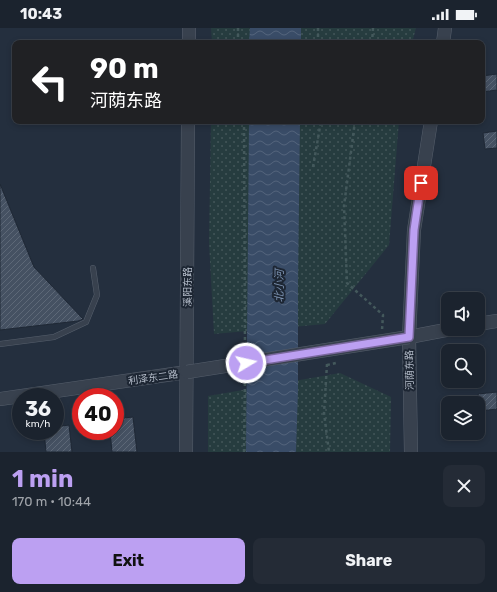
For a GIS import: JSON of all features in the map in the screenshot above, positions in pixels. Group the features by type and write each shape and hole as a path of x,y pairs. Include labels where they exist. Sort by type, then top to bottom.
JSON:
{"street":[{"path":"189,28 189,40"},
{"path":"443,40 445,28"},
{"name":"溪阳东路","path":"186,452 188,124"},
{"name":"河荫东路","path":"410,452 409,337 414,230 431,124"},
{"path":"485,323 497,321"},
{"name":"利泽东二路","path":"0,399 187,372 441,331"}],"lane":[{"path":"0,344 54,337 86,322 97,295 93,268"}],"path":[{"path":"238,28 238,40"},
{"path":"318,28 318,40"},
{"path":"372,40 373,28"},
{"path":"244,124 245,354"},
{"path":"313,167 320,124"},
{"path":"354,124 344,206 347,283 383,315 382,338"},
{"path":"329,452 324,414 327,364 343,361"},
{"path":"244,452 245,369"}],"green space":[{"path":"211,28 416,28 413,40 212,40"},
{"path":"211,124 399,124 389,245 325,324 214,334 209,242"},
{"path":"340,373 391,397 390,452 208,452 208,396"}],"water":[{"path":"250,28 301,28 301,40 249,40"},
{"name":"北小河","path":"249,124 300,124 298,390 296,452 246,452"}],"building":[{"path":"497,74 497,90 485,92 485,76"},
{"path":"497,131 497,148 485,149 483,133"},
{"path":"0,184 34,267 83,319 78,321 0,330"},
{"path":"497,392 497,409 485,410 485,396 478,396 478,394"},
{"path":"133,417 137,452 112,452 111,440 124,440 124,418"},
{"path":"69,425 72,452 46,452 45,440 64,440 64,426"}],"route":[{"path":"246,363 409,337 414,230 421,183"}]}
